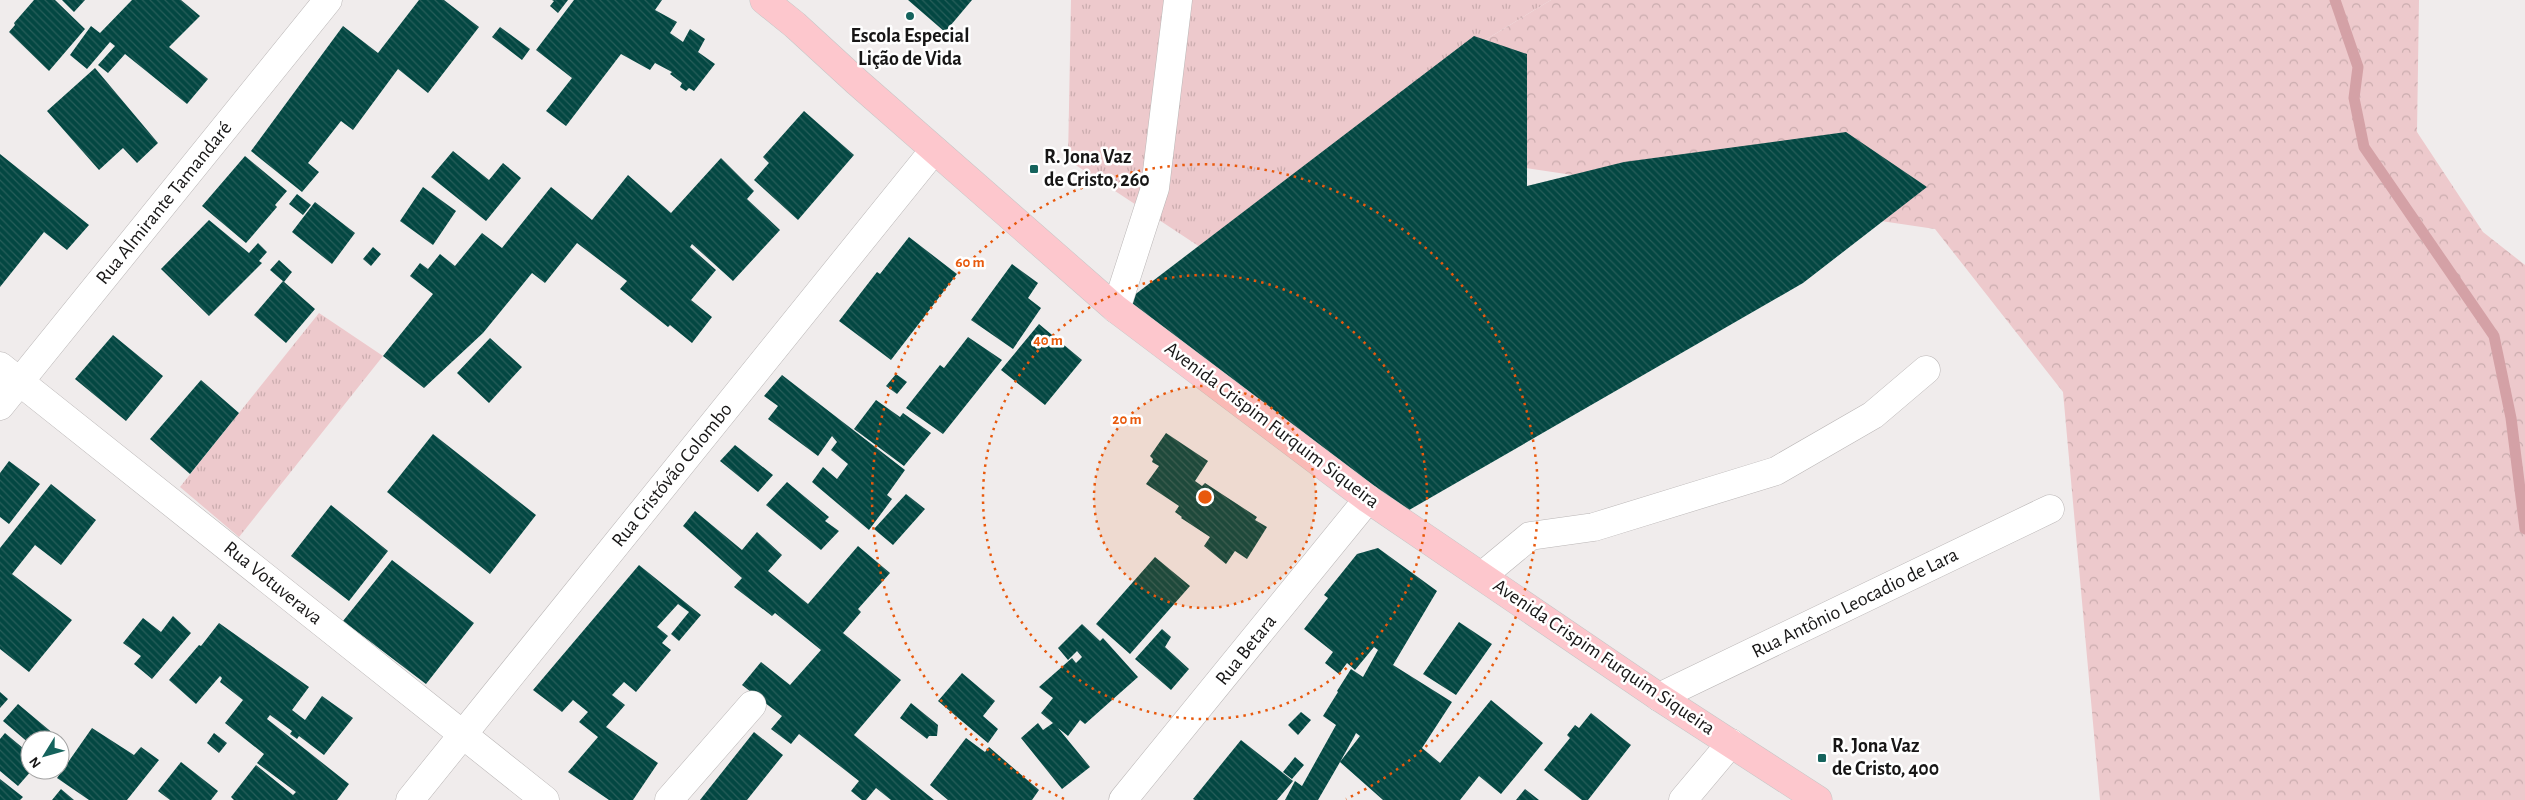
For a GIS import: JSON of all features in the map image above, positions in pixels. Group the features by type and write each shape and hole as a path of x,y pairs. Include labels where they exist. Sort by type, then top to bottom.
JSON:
{"main road":[{"name":"Avenida Crispim Furquim Siqueira","path":"764,0 795,25 934,150 1116,309 1368,499 1483,575 1660,697 1818,800"}],"street":[{"name":"Rua Almirante Tamandaré","path":"0,406 10,374 328,0"},
{"path":"1116,309 1154,188 1178,0"},
{"name":"Rua Cristóvão Colombo","path":"410,800 934,150"},
{"path":"1483,575 1530,536 1594,527 1776,471 1873,415 1926,370"},
{"name":"Rua Votuverava","path":"10,374 545,800"},
{"name":"Rua Betara","path":"1123,800 1368,499"},
{"name":"Rua Antônio Leocadio de Lara","path":"1660,697 2050,509"},
{"path":"670,800 752,705"},
{"path":"1683,800 1731,743"}],"green space":[{"path":"1071,0 1551,0 1419,80 1238,272 1068,160"},
{"path":"1551,0 2419,0 2417,132 2483,232 2525,265 2525,800 2100,800 2063,392 1935,229 1478,161 1419,80"},
{"path":"319,313 383,356 239,537 180,487"}],"building":[{"path":"34,0 55,0 85,29 49,71 9,32 15,25 14,23"},
{"path":"62,0 85,0 74,12"},
{"path":"132,0 181,0 200,16 169,47 208,79 187,104 125,54 108,73 98,65 115,46 110,42 87,69 70,55 91,26 100,33"},
{"path":"419,0 444,0 479,27 428,93 398,69 353,130 341,121 308,163 319,172 302,192 251,151 343,26 378,53"},
{"path":"552,0 568,0 558,13 550,6 554,1"},
{"path":"574,0 662,0 655,10 677,22 670,33 683,42 690,29 705,39 698,52 715,64 694,91 689,88 686,91 680,87 682,83 670,74 672,72 655,63 650,70 621,54 566,126 546,111 572,78 536,50"},
{"path":"908,0 972,0 945,32"},
{"path":"500,27 530,49 522,60 492,37"},
{"path":"1474,36 1527,54 1527,186 1624,162 1846,132 1927,187 1803,283 1397,517 1116,309"},
{"path":"95,68 158,143 137,163 123,148 99,170 47,111"},
{"path":"804,111 854,155 798,220 754,180 769,163 763,157"},
{"path":"453,151 489,180 503,163 521,178 486,221 431,177"},
{"path":"0,154 89,225 67,250 44,232 0,287"},
{"path":"245,156 287,191 275,205 277,207 246,243 202,206"},
{"path":"721,158 754,191 747,199 780,230 733,281 692,244 690,247 716,270 691,300 712,317 692,343 670,325 668,327 620,289 627,281 577,243 545,283 532,273 483,333 424,388 383,356 433,294 410,276 420,263 428,269 440,254 455,266 482,233 502,248 551,187 592,220 628,175 671,213"},
{"path":"423,187 456,211 433,245 400,221"},
{"path":"297,194 311,205 303,215 289,204"},
{"path":"315,202 355,233 332,264 292,232"},
{"path":"209,220 249,253 258,243 267,252 259,261 262,263 209,316 161,269"},
{"path":"909,237 957,274 891,360 839,321 877,272 880,274"},
{"path":"373,247 381,254 371,266 363,259"},
{"path":"279,260 292,272 284,282 270,270"},
{"path":"1012,264 1038,283 1028,298 1041,308 1013,349 971,320"},
{"path":"283,281 315,309 286,343 254,315"},
{"path":"1039,324 1082,360 1045,405 1001,370"},
{"path":"113,335 163,376 126,421 75,379"},
{"path":"968,337 1002,360 943,434 906,408 940,365 944,368"},
{"path":"490,338 522,367 489,403 457,373"},
{"path":"896,374 907,382 897,394 886,386"},
{"path":"782,375 905,470 887,495 892,499 869,530 812,482 823,467 837,479 848,464 831,450 837,442 832,436 818,456 768,419 778,406 764,396"},
{"path":"201,380 239,413 190,474 150,439"},
{"path":"876,400 900,417 903,413 931,433 904,466 854,429"},
{"path":"1166,433 1208,461 1195,481 1202,486 1205,483 1257,517 1255,520 1267,527 1247,559 1235,551 1226,564 1204,546 1210,537 1175,512 1179,506 1146,484 1159,466 1152,462 1153,459 1150,456"},
{"path":"433,434 536,515 490,574 387,492"},
{"path":"735,445 773,475 758,492 720,461"},
{"path":"9,461 40,484 9,524 0,517 0,473"},
{"path":"787,482 829,517 825,521 839,531 821,550 766,505"},
{"path":"51,484 96,520 61,565 35,545 12,574 72,620 29,672 0,649 0,548"},
{"path":"906,494 925,509 893,545 874,529"},
{"path":"331,505 388,551 349,601 291,556"},
{"path":"695,511 742,550 757,532 782,555 768,571 808,604 858,546 890,573 858,609 861,612 843,633 901,680 854,735 934,800 891,800 876,788 866,800 862,800 851,791 859,781 799,734 791,744 771,729 782,716 742,685 761,662 790,685 821,650 775,613 772,616 734,587 742,578 683,526"},
{"path":"1378,548 1437,591 1393,665 1452,702 1422,748 1440,763 1491,700 1543,743 1501,794 1479,776 1460,800 1383,800 1340,762 1318,800 1285,800 1295,781 1302,786 1336,725 1323,716 1337,691 1351,669 1363,677 1378,650 1374,647 1355,670 1347,663 1339,674 1325,663 1333,652 1304,629 1328,598 1324,595 1357,554","holes":["1356,733 1360,736 1340,762"]},
{"path":"1155,557 1190,586 1130,654 1096,624"},
{"path":"392,560 474,623 426,684 343,621"},
{"path":"639,565 701,615 679,641 671,634 689,612 678,604 657,627 668,636 662,643 671,650 636,692 624,682 612,695 625,705 606,727 658,763 633,800 609,800 568,772 598,737 579,722 588,712 573,700 562,712 533,690"},
{"path":"173,616 191,633 152,679 134,664 141,656 123,643 143,618 161,632"},
{"path":"1459,622 1492,644 1456,695 1423,674"},
{"path":"219,623 309,687 292,710 305,720 322,696 353,718 324,755 299,736 297,739 290,734 292,731 270,715 267,719 349,784 337,800 234,800 231,797 256,765 293,795 296,792 257,763 264,754 225,723 243,700 220,682 222,678 220,676 196,704 169,680 199,645 201,646"},
{"path":"1082,624 1100,641 1103,638 1138,677 1085,724 1080,720 1068,736 1058,728 1090,767 1062,789 1021,738 1038,723 1043,730 1053,723 1041,713 1053,698 1039,687 1072,658 1076,663 1082,657 1077,651 1068,660 1058,648"},
{"path":"1162,629 1171,637 1165,647 1189,669 1171,690 1135,659"},
{"path":"962,673 995,701 983,716 998,729 988,743 938,701"},
{"path":"0,692 8,699 0,708"},
{"path":"911,703 938,725 937,736 929,736 927,739 900,718"},
{"path":"18,704 49,730 20,730 20,735 3,721"},
{"path":"1301,712 1311,720 1298,735 1288,725"},
{"path":"1591,713 1631,745 1588,800 1582,800 1544,770 1570,738 1567,735 1575,725 1579,728"},
{"path":"92,728 134,755 141,747 159,760 127,800 89,800 60,780 70,780 70,759"},
{"path":"754,732 783,755 747,800 700,800"},
{"path":"5,733 20,746 20,780 23,780 18,786 0,771 0,739"},
{"path":"214,733 227,743 219,753 207,743"},
{"path":"966,738 985,752 989,747 1039,790 1032,800 948,800 930,785"},
{"path":"1241,740 1293,781 1277,800 1193,799"},
{"path":"1295,757 1304,765 1292,779 1283,772"},
{"path":"181,762 218,791 211,800 170,800 158,791"},
{"path":"0,779 23,797 20,800 0,800"},
{"path":"61,789 74,800 52,800"},
{"path":"1525,789 1539,800 1516,800"}],"waterway":[{"path":"2335,0 2358,67 2354,98 2364,147 2494,336 2511,418 2525,529"}],"place":[{"name":"Escola Especial Lição de Vida","path":"910,16"},
{"name":"R. Jona Vaz de Cristo, 260","path":"1034,169"},
{"name":"R. Jona Vaz de Cristo, 400","path":"1822,758"}]}
